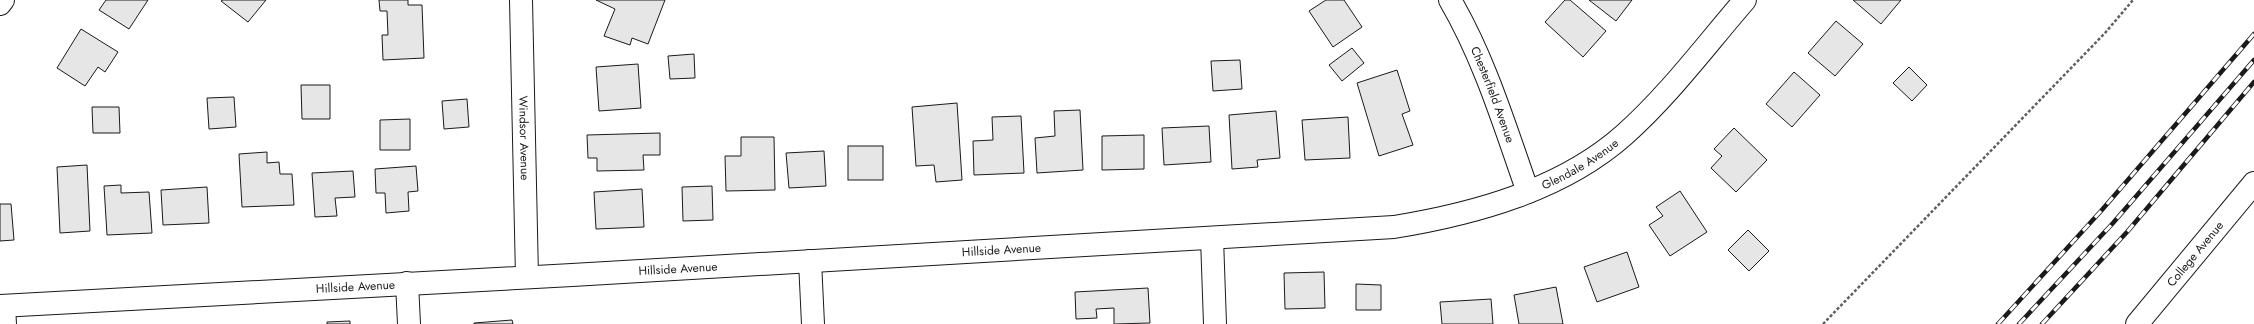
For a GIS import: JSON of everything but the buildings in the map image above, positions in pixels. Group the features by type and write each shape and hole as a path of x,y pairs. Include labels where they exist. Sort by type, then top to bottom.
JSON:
{"street":[{"path":"0,4 3,0"},
{"name":"Windsor Avenue","path":"521,0 527,277"},
{"name":"Chesterfield Avenue","path":"1450,0 1468,30 1482,62 1528,192"},
{"name":"Glendale Avenue","path":"1357,228 1394,227 1470,213 1528,192 1586,162 1623,136 1655,105 1745,0"},
{"name":"College Avenue","path":"2136,324 2254,183"},
{"name":"Hillside Avenue","path":"3,312 407,283 1212,238 1357,228"},
{"path":"1212,238 1215,324"},
{"path":"810,261 813,324"},
{"path":"407,283 409,324"}],"path":[{"path":"1823,324 2104,33 2133,0"}],"railway":[{"path":"1998,324 2101,211 2254,34"},
{"path":"2019,324 2113,223 2254,60"},
{"path":"2042,324 2127,232 2254,82"}]}
